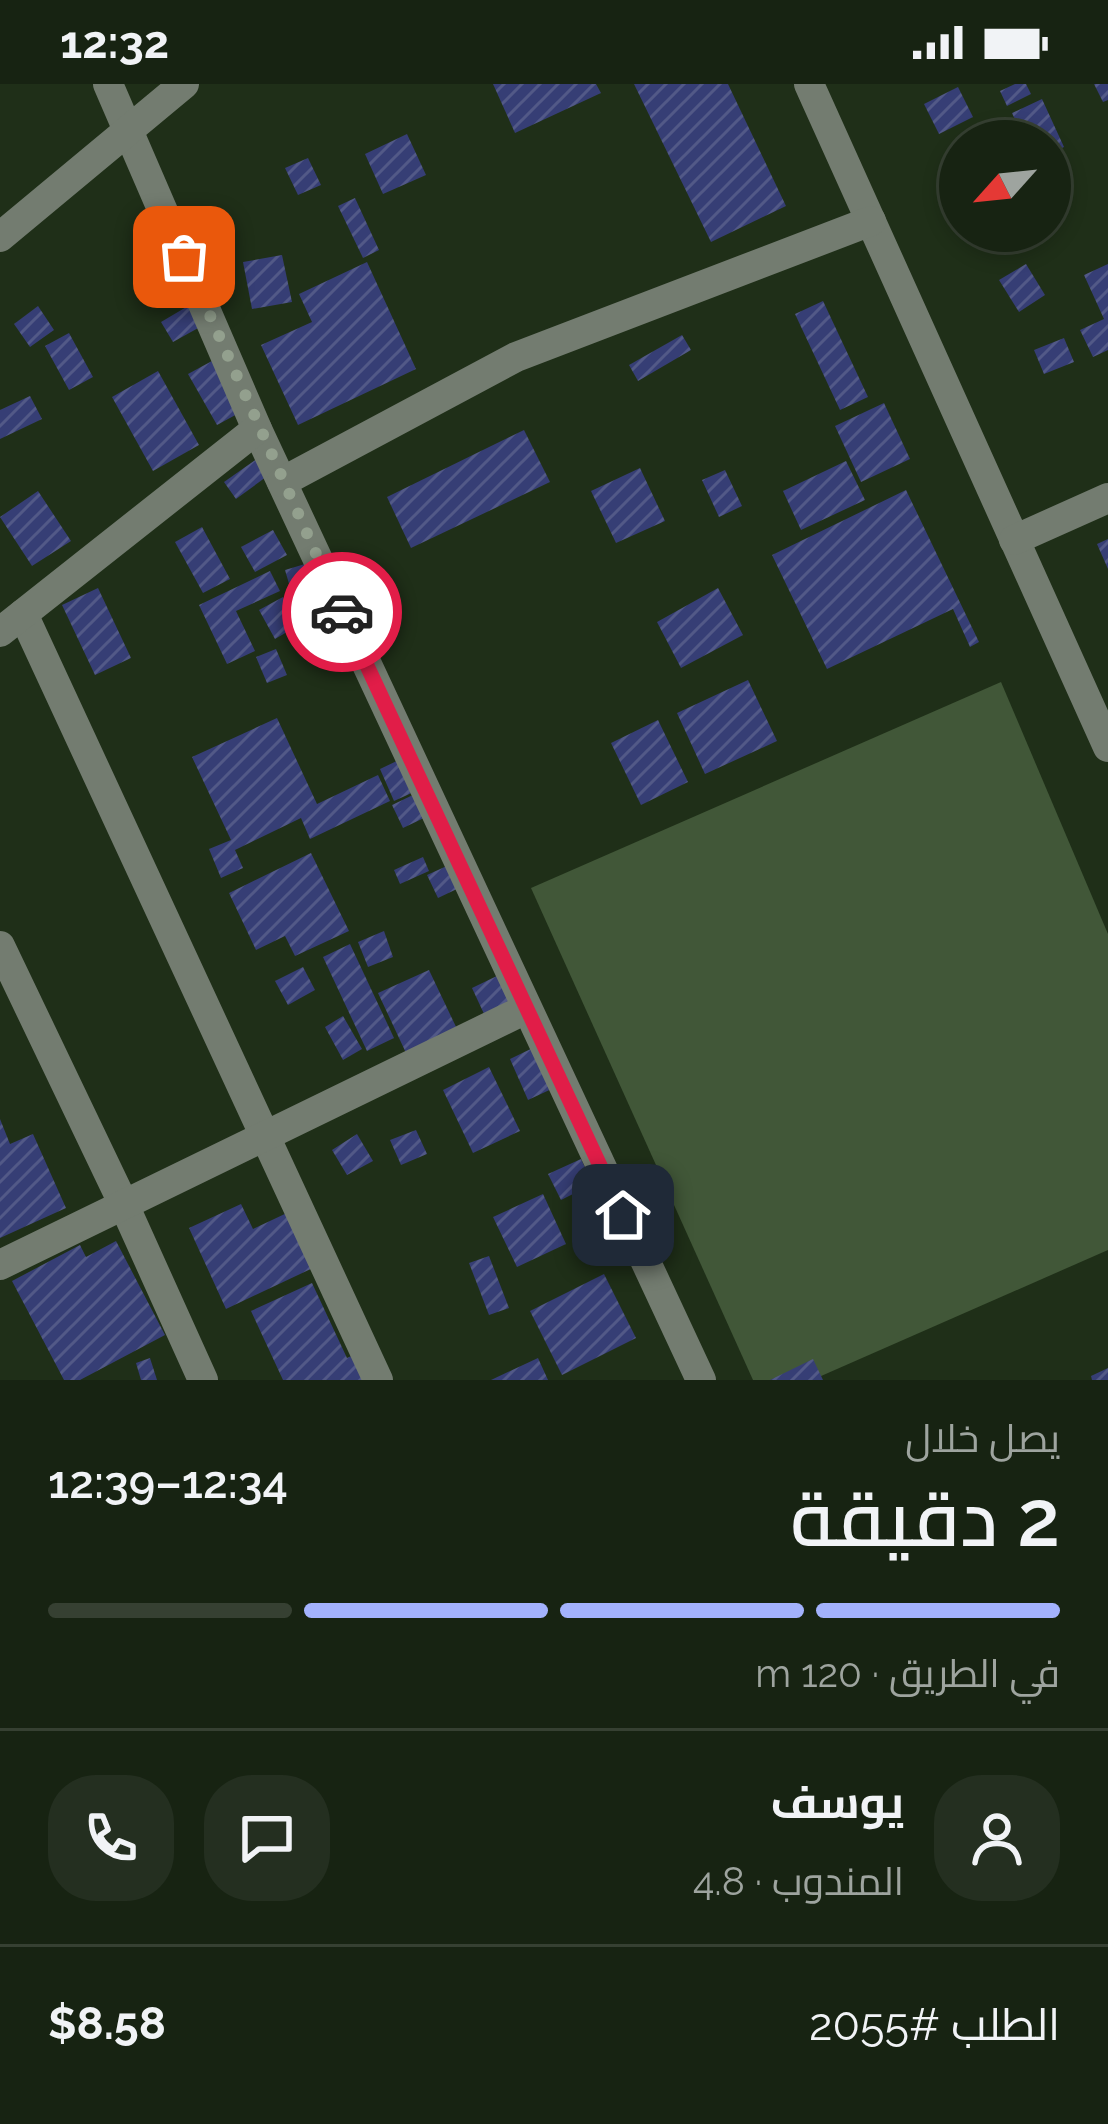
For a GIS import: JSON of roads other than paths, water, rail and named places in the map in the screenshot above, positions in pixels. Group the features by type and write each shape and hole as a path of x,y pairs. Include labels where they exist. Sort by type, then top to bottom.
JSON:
{"street":[{"path":"108,84 257,429 701,1380"},
{"path":"0,237 184,84"},
{"path":"809,84 1108,747"},
{"path":"282,482 516,357 871,221"},
{"path":"257,429 11,623 267,1137 378,1380"},
{"path":"1015,540 1108,499"},
{"path":"0,946 203,1380"},
{"path":"0,1265 526,1009"}]}
